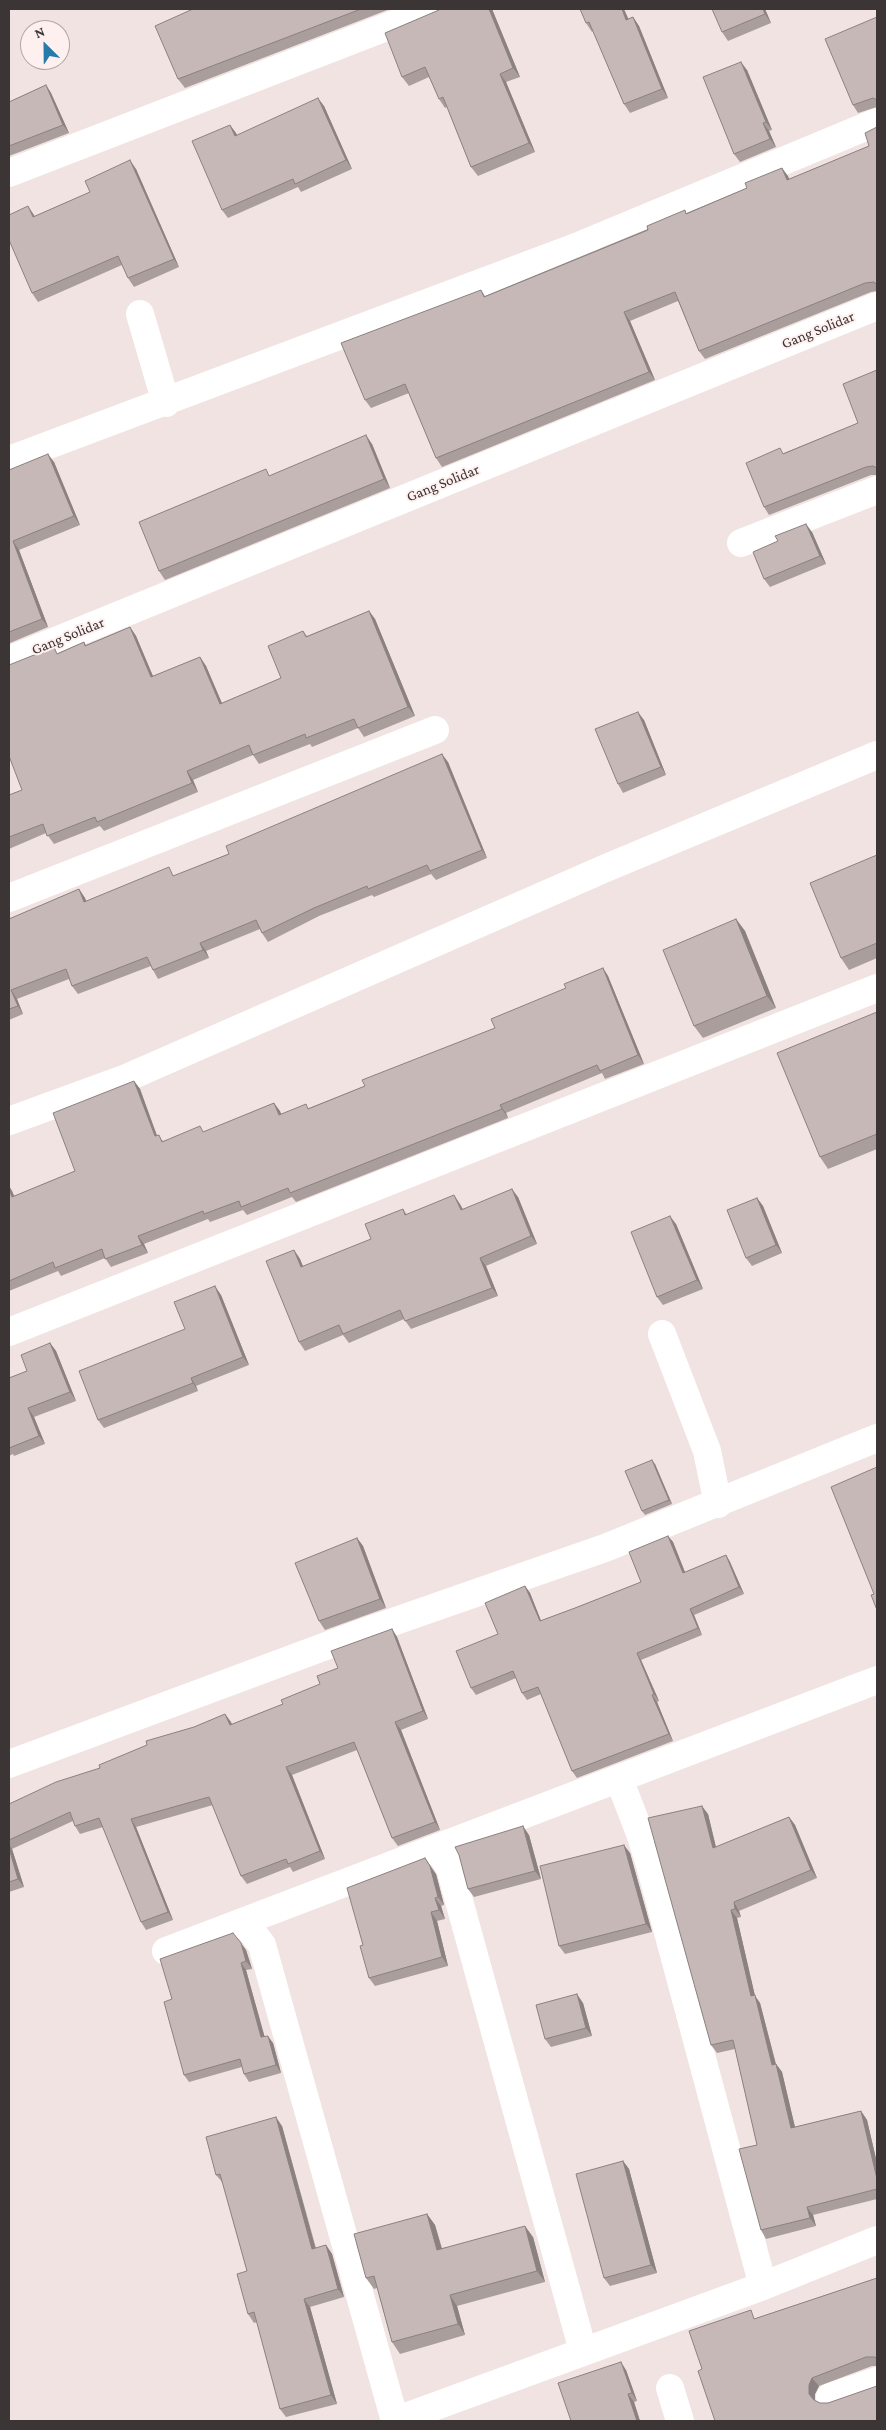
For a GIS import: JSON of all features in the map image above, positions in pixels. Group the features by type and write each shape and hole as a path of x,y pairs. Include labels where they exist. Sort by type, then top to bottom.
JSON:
{"street":[{"path":"9,173 433,9"},
{"path":"9,460 166,403 581,245 877,122"},
{"name":"Gang Solidar","path":"9,660 877,306"},
{"path":"140,314 166,403"},
{"path":"741,543 877,490"},
{"path":"9,898 435,730"},
{"path":"9,1121 124,1079 606,868 877,755"},
{"path":"9,1332 877,988"},
{"path":"662,1334 707,1450 718,1504"},
{"path":"9,1764 361,1633 604,1548 718,1504 877,1438"},
{"path":"166,1952 877,1680"},
{"path":"619,1779 641,1836 650,1866 763,2286"},
{"path":"436,1848 450,1868 583,2350"},
{"path":"244,1922 262,1944 395,2421 583,2350 763,2286 877,2240"},
{"path":"830,2397 877,2381"},
{"path":"670,2388 680,2421"}],"building":[{"path":"193,9 361,9 178,79 155,26"},
{"path":"439,9 489,9 513,68 500,74 529,143 471,167 443,97 439,99 425,67 402,77 385,33"},
{"path":"580,9 622,9 626,20 633,17 662,89 624,104 589,22 586,23"},
{"path":"712,9 763,9 765,14 722,32"},
{"path":"877,17 877,100 873,98 853,105 825,39"},
{"path":"741,62 766,122 763,123 770,139 734,154 703,77"},
{"path":"46,85 63,125 9,146 9,102"},
{"path":"318,98 346,160 295,184 293,179 222,210 192,141 230,125 235,136"},
{"path":"877,127 877,285 874,282 865,283 699,351 675,292 624,312 649,372 436,458 405,384 365,400 341,343 481,290 484,297 648,230 647,226 685,210 686,214 747,188 745,183 782,168 787,180 869,146 865,133"},
{"path":"130,160 174,259 128,278 118,256 32,293 9,240 9,215 28,206 33,217 90,192 85,181"},
{"path":"877,370 877,468 873,466 866,467 764,507 746,463 780,448 783,454 858,423 843,384"},
{"path":"366,435 384,479 159,571 139,522 266,469 269,476"},
{"path":"48,454 74,516 13,541 42,619 9,632 9,470"},
{"path":"806,524 820,556 764,579 753,552 778,541 775,536"},
{"path":"369,611 408,707 358,728 354,719 306,738 305,734 253,755 249,745 187,771 192,783 97,822 95,817 47,836 43,824 9,837 9,795 22,790 9,756 9,665 54,647 57,654 84,642 85,646 130,627 151,677 200,657 220,704 281,678 268,646 303,631 306,637"},
{"path":"638,712 661,767 618,784 595,729"},
{"path":"442,754 482,850 430,871 427,865 368,889 367,886 314,908 262,933 256,920 200,943 203,950 153,970 147,957 72,986 66,969 11,990 18,1006 9,1009 9,919 79,889 84,902 169,867 173,876 229,854 226,846"},
{"path":"877,855 877,943 841,958 810,883"},
{"path":"736,919 767,996 694,1026 663,950"},
{"path":"603,968 638,1055 600,1071 597,1065 500,1105 502,1109 290,1193 288,1188 241,1207 239,1201 204,1214 203,1211 138,1236 142,1245 105,1259 102,1249 55,1268 53,1262 9,1281 9,1189 12,1197 75,1171 53,1113 134,1081 155,1136 159,1135 162,1142 200,1126 203,1132 274,1103 279,1115 306,1104 308,1109 365,1086 362,1080 495,1028 491,1019 566,988 564,984"},
{"path":"877,1012 877,1134 820,1157 777,1053"},
{"path":"512,1189 531,1236 480,1258 492,1288 405,1321 400,1310 343,1334 339,1325 299,1342 266,1261 294,1250 301,1267 371,1239 365,1224 403,1209 405,1215 454,1195 461,1210"},
{"path":"757,1198 776,1245 746,1258 727,1210"},
{"path":"670,1216 697,1280 657,1297 631,1232"},
{"path":"215,1286 243,1357 191,1378 193,1383 98,1420 79,1371 185,1329 174,1302"},
{"path":"50,1343 70,1392 28,1408 39,1436 9,1448 9,1378 27,1371 21,1355"},
{"path":"652,1460 669,1500 642,1511 625,1471"},
{"path":"877,1467 877,1610 871,1595 874,1594 831,1487"},
{"path":"668,1536 683,1573 726,1555 739,1587 690,1609 698,1628 637,1653 669,1734 572,1771 538,1687 522,1693 513,1671 471,1688 456,1651 498,1634 485,1603 525,1586 540,1621 641,1582 629,1552"},
{"path":"357,1538 380,1599 319,1621 295,1563"},
{"path":"392,1629 423,1711 395,1722 435,1822 392,1838 354,1742 286,1767 320,1851 288,1864 286,1859 241,1876 209,1797 131,1819 168,1912 141,1922 99,1818 75,1826 70,1812 9,1840 9,1804 56,1782 100,1768 99,1765 147,1745 146,1741 194,1727 225,1714 230,1725 283,1704 281,1700 320,1684 317,1676 338,1668 331,1651"},
{"path":"702,1806 713,1848 789,1817 811,1870 734,1902 735,1909 731,1910 751,1996 755,1995 772,2065 776,2064 791,2128 861,2111 877,2179 877,2189 807,2207 810,2218 761,2230 739,2149 757,2145 733,2040 711,2045 648,1818"},
{"path":"523,1826 535,1871 468,1889 455,1847"},
{"path":"624,1845 646,1924 559,1946 540,1866"},
{"path":"9,1848 18,1879 9,1882"},
{"path":"425,1858 430,1866 438,1897 435,1898 439,1910 431,1912 442,1957 369,1978 360,1946 363,1945 347,1888"},
{"path":"233,1933 241,1943 246,1961 241,1963 261,2037 268,2036 276,2065 244,2074 240,2059 184,2075 164,2002 172,1999 160,1959"},
{"path":"577,1994 586,2028 545,2039 536,2005"},
{"path":"276,2117 312,2249 326,2245 338,2289 304,2299 331,2395 280,2409 254,2312 248,2314 237,2274 247,2271 220,2174 216,2175 206,2137"},
{"path":"623,2161 651,2265 604,2278 576,2174"},
{"path":"427,2214 437,2250 525,2226 537,2271 450,2295 458,2324 392,2342 374,2276 366,2278 354,2234"},
{"path":"877,2278 877,2358 866,2357 812,2378 809,2385 809,2394 820,2403 828,2403 877,2386 877,2421 715,2421 698,2371 702,2369 689,2331 751,2310 754,2319"},
{"path":"621,2362 632,2393 628,2394 637,2421 571,2421 558,2383"}]}
